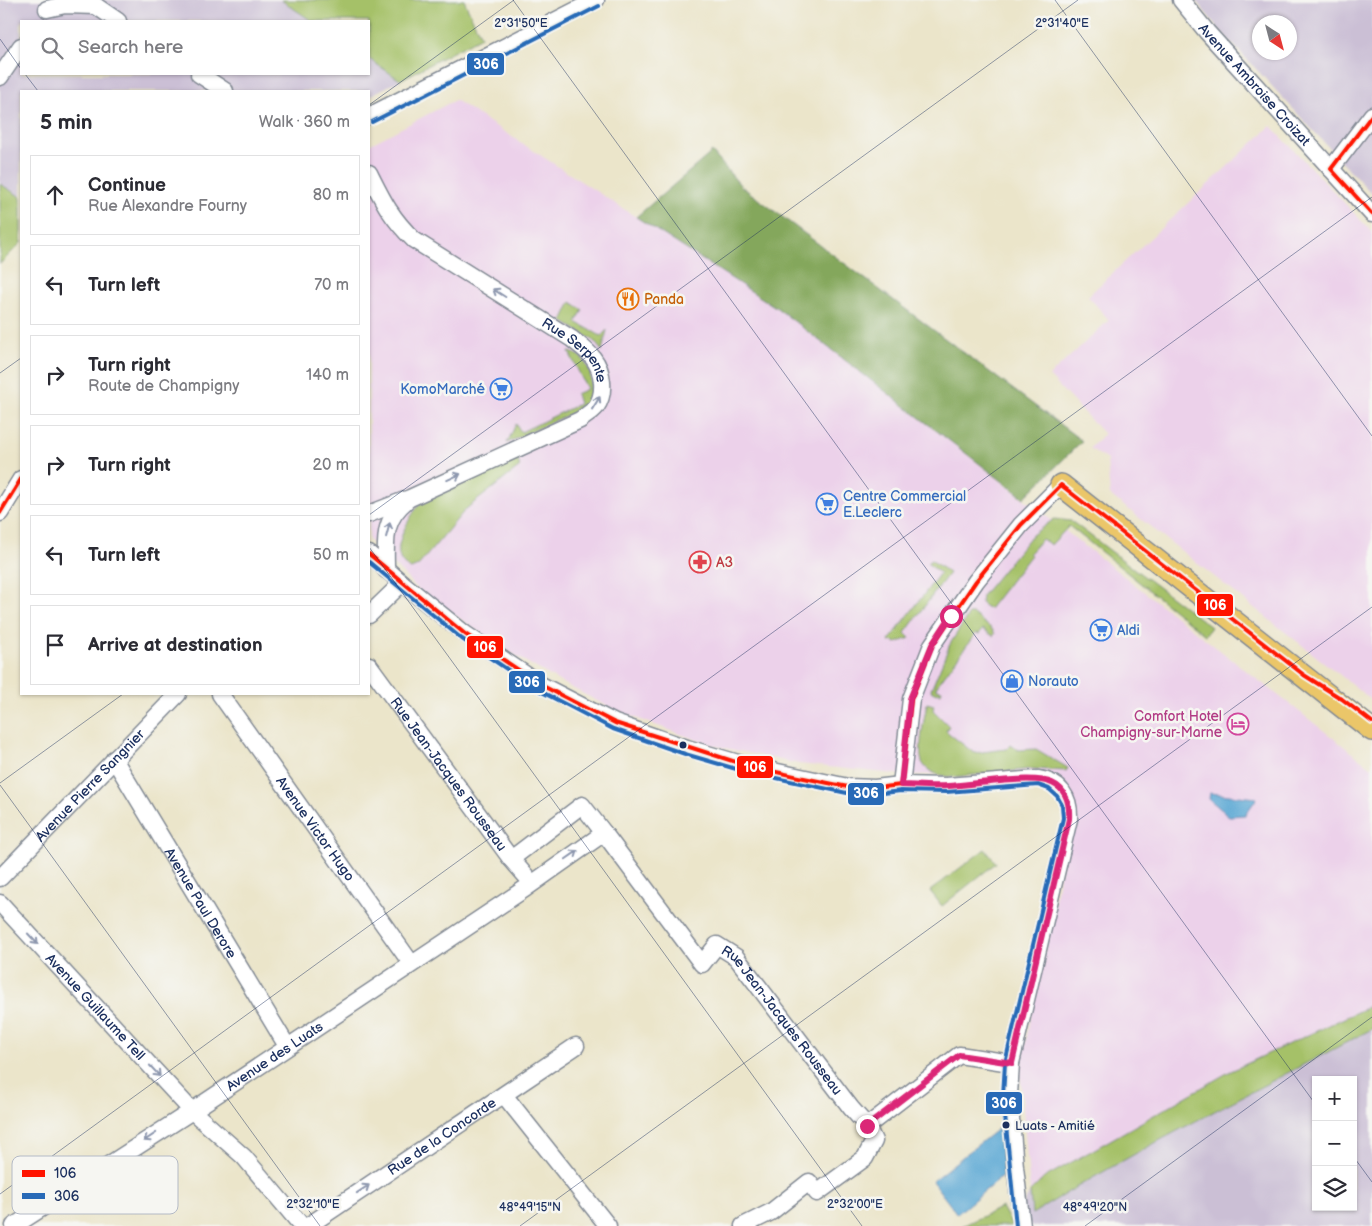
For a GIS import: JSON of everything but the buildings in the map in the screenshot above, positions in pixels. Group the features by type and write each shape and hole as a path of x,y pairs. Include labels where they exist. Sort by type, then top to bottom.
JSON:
{"main road":[{"path":"1061,485 1304,675 1342,699 1372,722"},
{"path":"1262,642 1317,671 1360,709 1372,730"},
{"path":"1304,675 1360,709"}],"street":[{"path":"370,115 596,0"},
{"name":"Avenue Ambroise Croizat","path":"1181,0 1207,32 1372,214"},
{"path":"44,10 65,5 91,3 116,20"},
{"path":"0,77 20,47"},
{"path":"200,75 223,90"},
{"path":"1331,169 1372,115"},
{"name":"Rue Serpente","path":"370,175 388,211 399,226 414,240 572,339 594,359 602,378 602,393 596,407 580,420 410,498 370,514"},
{"path":"0,512 20,481"},
{"path":"901,785 910,699 932,645 967,593 1021,525 1061,485"},
{"name":"Rue Serpente","path":"386,570 386,531 397,509 410,498"},
{"path":"370,555 465,634 541,686 615,723 745,765 848,787 946,786 1038,779 1055,784 1064,792 1068,804 1069,819 1012,1063 1009,1095 1014,1167 1022,1226"},
{"path":"370,614 402,583"},
{"name":"Rue Jean-Jacques Rousseau","path":"370,666 510,859 532,883"},
{"name":"Avenue Pierre Sangnier","path":"0,878 177,695"},
{"name":"Avenue Victor Hugo","path":"221,695 411,963"},
{"name":"Avenue Paul Derore","path":"114,759 287,1046"},
{"name":"Rue Jean-Jacques Rousseau","path":"510,859 582,805 702,964 717,945 736,957 851,1108 867,1126"},
{"path":"532,883 604,833"},
{"name":"Avenue des Luats","path":"121,1156 192,1111 532,883"},
{"name":"Avenue Guillaume Tell","path":"0,903 192,1111 244,1157 302,1226"},
{"name":"Rue de la Concorde","path":"308,1226 576,1046"},
{"path":"743,1226 771,1212 809,1182 818,1193 865,1158 874,1141 867,1126 959,1055 1012,1063"},
{"path":"504,1095 608,1226"},
{"name":"Avenue des Luats","path":"14,1226 32,1214"}],"shaded area":[{"path":"0,0 281,0 311,20 20,20 20,75 370,75 370,60 400,80 370,95 370,90 20,90 20,196 0,184"},
{"path":"1195,0 1372,0 1372,194 1219,29"},
{"path":"455,100 777,308 1372,768 1372,1005 1229,1072 1044,1178 1030,1192 1020,1070 1074,806 1042,772 905,775 799,764 711,745 619,712 562,683 501,647 419,590 370,541 370,144"},
{"path":"1271,126 1372,232 1372,700 1110,495 1107,460 1090,448 1104,434 1049,376 1109,320 1088,296"},
{"path":"1372,1005 1372,1226 962,1226 1002,1207 1012,1224 1030,1192 1044,1178 1229,1072"}],"green space":[{"path":"281,0 464,0 481,37 400,80 370,60 370,20 311,20"},
{"path":"712,152 741,186 1082,441 1024,498 777,308 636,217"},
{"path":"0,184 20,196 20,244 0,264"},
{"path":"571,302 583,310 576,322 601,336 607,330 602,351 593,340 562,321"},
{"path":"569,352 582,358 589,370 591,385 585,403 574,412 507,443 516,424 521,432 579,404 576,394 587,389"},
{"path":"517,456 520,467 466,509 418,566 411,569 403,563 399,556 401,537 419,504"},
{"path":"1054,519 1071,521 1211,627 1205,635 1069,526 1051,545 1042,539 1029,553 1031,555 989,609 981,603 982,596 1032,535"},
{"path":"931,560 949,573 905,633 910,638 896,643 890,642 940,573 927,563"},
{"path":"969,614 973,614 992,629 995,634 993,636 983,629 979,634 976,633 936,687 936,689 942,690 941,693 932,692 931,690 950,644"},
{"path":"927,703 934,705 933,710 949,726 946,731 974,753 1007,749 1011,745 1018,750 1036,749 1068,768 1066,771 1033,769 952,777 935,773 924,766 920,750"},
{"path":"985,849 996,863 942,906 930,891"},
{"path":"1372,1005 1372,1029 1158,1141 1032,1214 1030,1192 1044,1178 1229,1072"},
{"path":"1002,1207 1012,1225 1010,1226 962,1226"}],"water":[{"path":"1210,793 1257,798 1245,815 1229,816 1209,799"},
{"path":"999,1128 1004,1175 957,1214 932,1181"}],"transit line":[{"name":"306","path":"372,122 599,6"},
{"name":"106","path":"1331,169 1372,115"},
{"name":"106","path":"1331,169 1372,214"},
{"name":"106","path":"0,513 20,481"},
{"name":"106","path":"1061,485 1304,675 1342,699 1372,722"},
{"name":"106","path":"901,785 911,699 932,645 976,581 1021,525 1061,485"},
{"name":"106","path":"370,555 465,634 541,685 615,723 745,765 799,777 848,787 875,788 901,785"},
{"name":"306","path":"370,563 462,639 538,690 613,729 685,754 743,771 847,793 946,792 1038,785 1049,789 1057,796 1062,805 1063,818 1005,1063 1003,1096 1016,1226"}],"place":[{"name":"Panda","path":"628,299"},
{"name":"KomoMarché","path":"501,389"},
{"name":"Centre Commercial E.Leclerc","path":"827,504"},
{"name":"A3","path":"700,562"},
{"name":"Aldi","path":"1101,630"},
{"name":"Norauto","path":"1012,681"},
{"name":"Comfort Hotel Champigny-sur-Marne","path":"1238,724"},
{"name":"Luats - Amitié","path":"1006,1125"}],"route":[{"path":"867,1126 959,1055 1012,1063 1069,819 1068,804 1064,792 1055,784 1046,780 946,786 901,785 910,699 932,645 951,616"}]}
